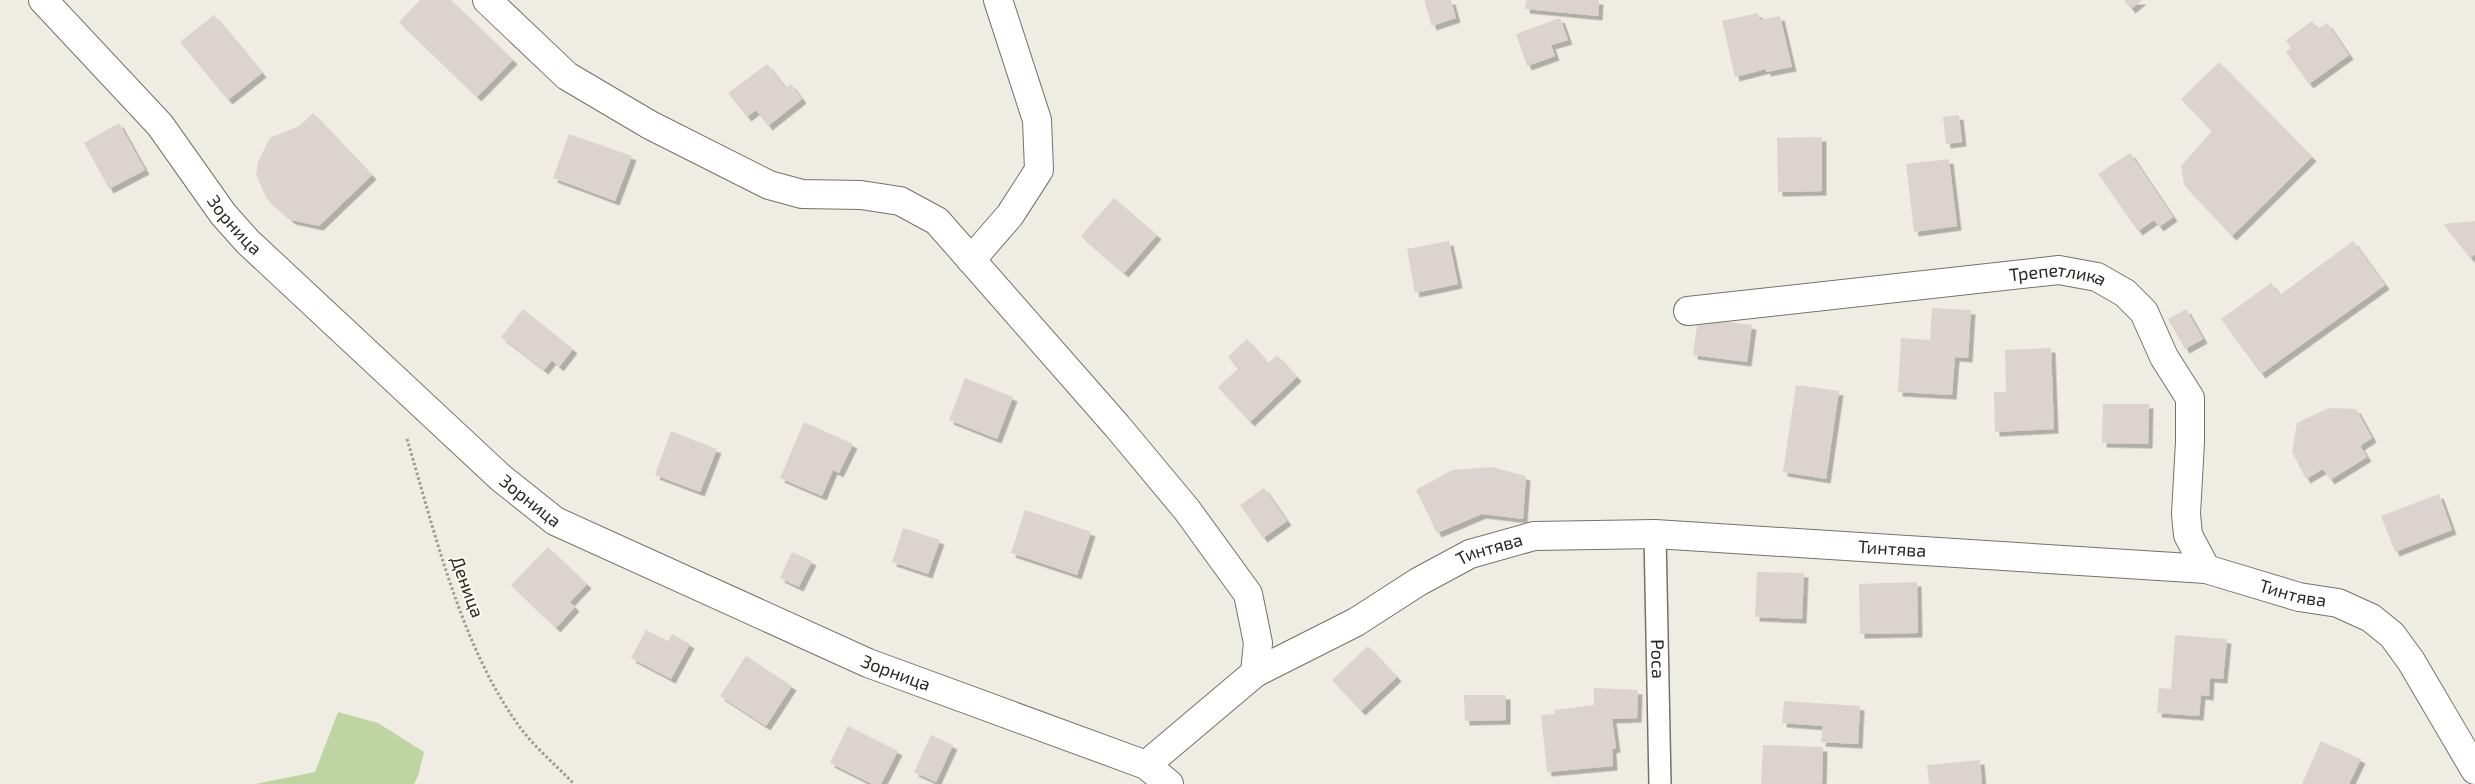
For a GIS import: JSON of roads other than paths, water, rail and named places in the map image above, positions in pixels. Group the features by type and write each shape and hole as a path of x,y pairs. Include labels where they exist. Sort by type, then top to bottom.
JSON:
{"street":[{"name":"Зорница","path":"44,0 160,125 223,214 248,242 501,478 555,521 868,663 1146,765 1169,784"},
{"path":"487,0 567,76 650,125 769,184 802,194 862,195 900,201 937,220 1117,426 1180,502 1248,594 1258,643 1255,673"},
{"path":"971,260 1010,215 1039,170 1037,120 998,0"},
{"name":"Трепетлика","path":"1688,311 2059,270 2097,277 2125,293 2144,312 2164,357 2190,398 2190,442 2186,514 2188,535 2206,569"},
{"name":"Тинтява","path":"1146,765 1255,673 1356,622 1418,582 1470,554 1534,536 1655,534 2206,569 2299,598 2338,604 2371,618 2392,635 2411,661 2475,770"}],"lane":[{"name":"Роса","path":"1655,534 1660,784"}]}
